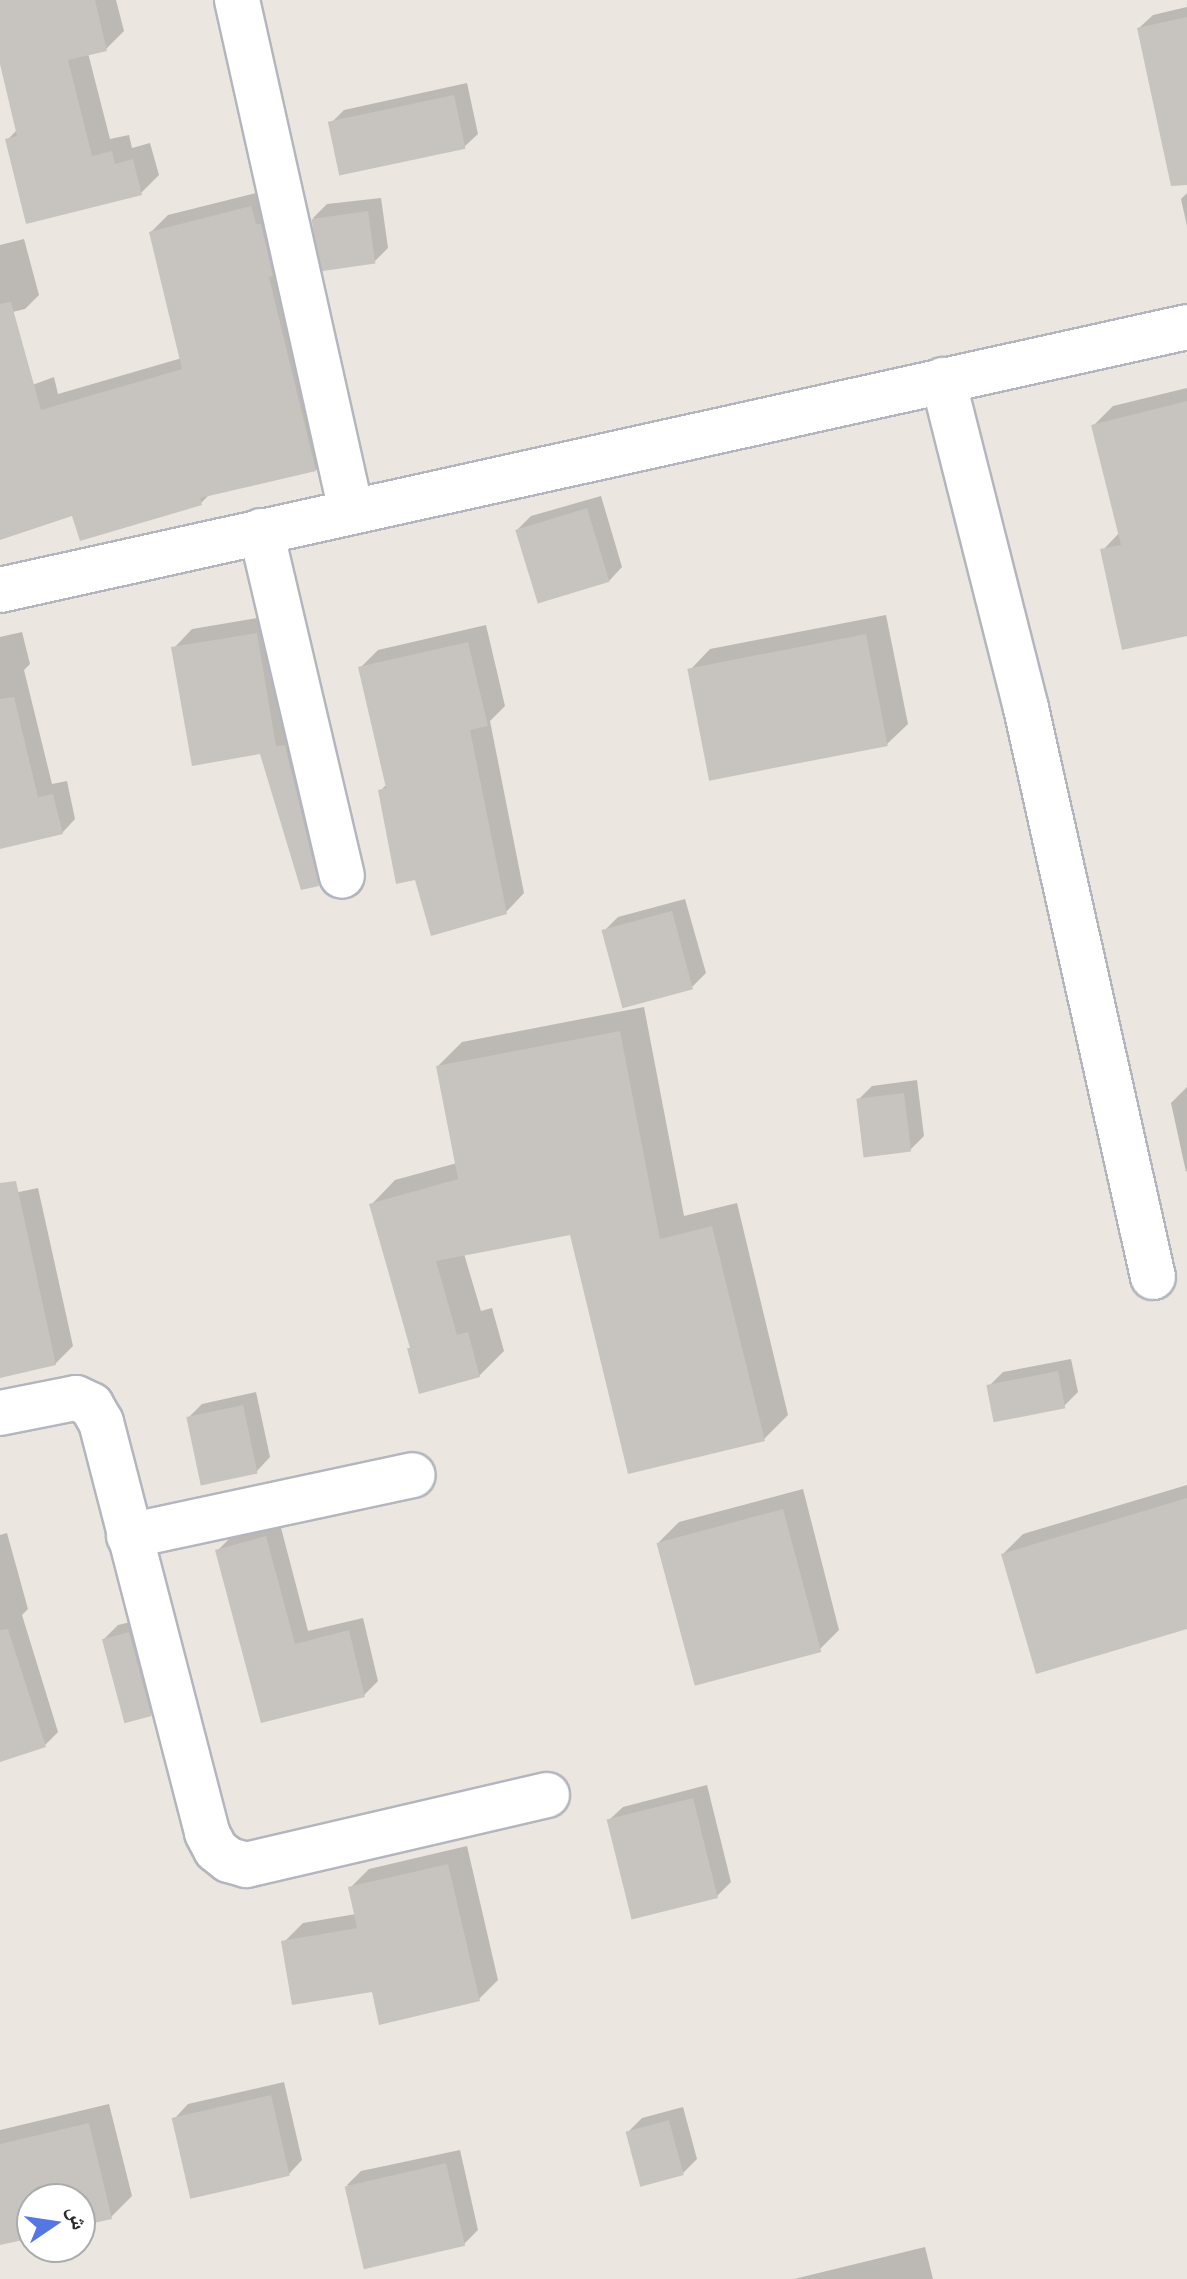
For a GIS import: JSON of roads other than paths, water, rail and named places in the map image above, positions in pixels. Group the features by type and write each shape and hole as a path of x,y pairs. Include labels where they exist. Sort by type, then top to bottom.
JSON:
{"street":[{"path":"237,0 351,511"},
{"path":"0,590 1187,327"},
{"path":"943,380 1026,708 1153,1277"},
{"path":"261,531 342,876"},
{"path":"0,1413 76,1398 91,1405 101,1422 207,1833 216,1850 229,1860 246,1865 547,1795"},
{"path":"129,1536 413,1475"}]}
